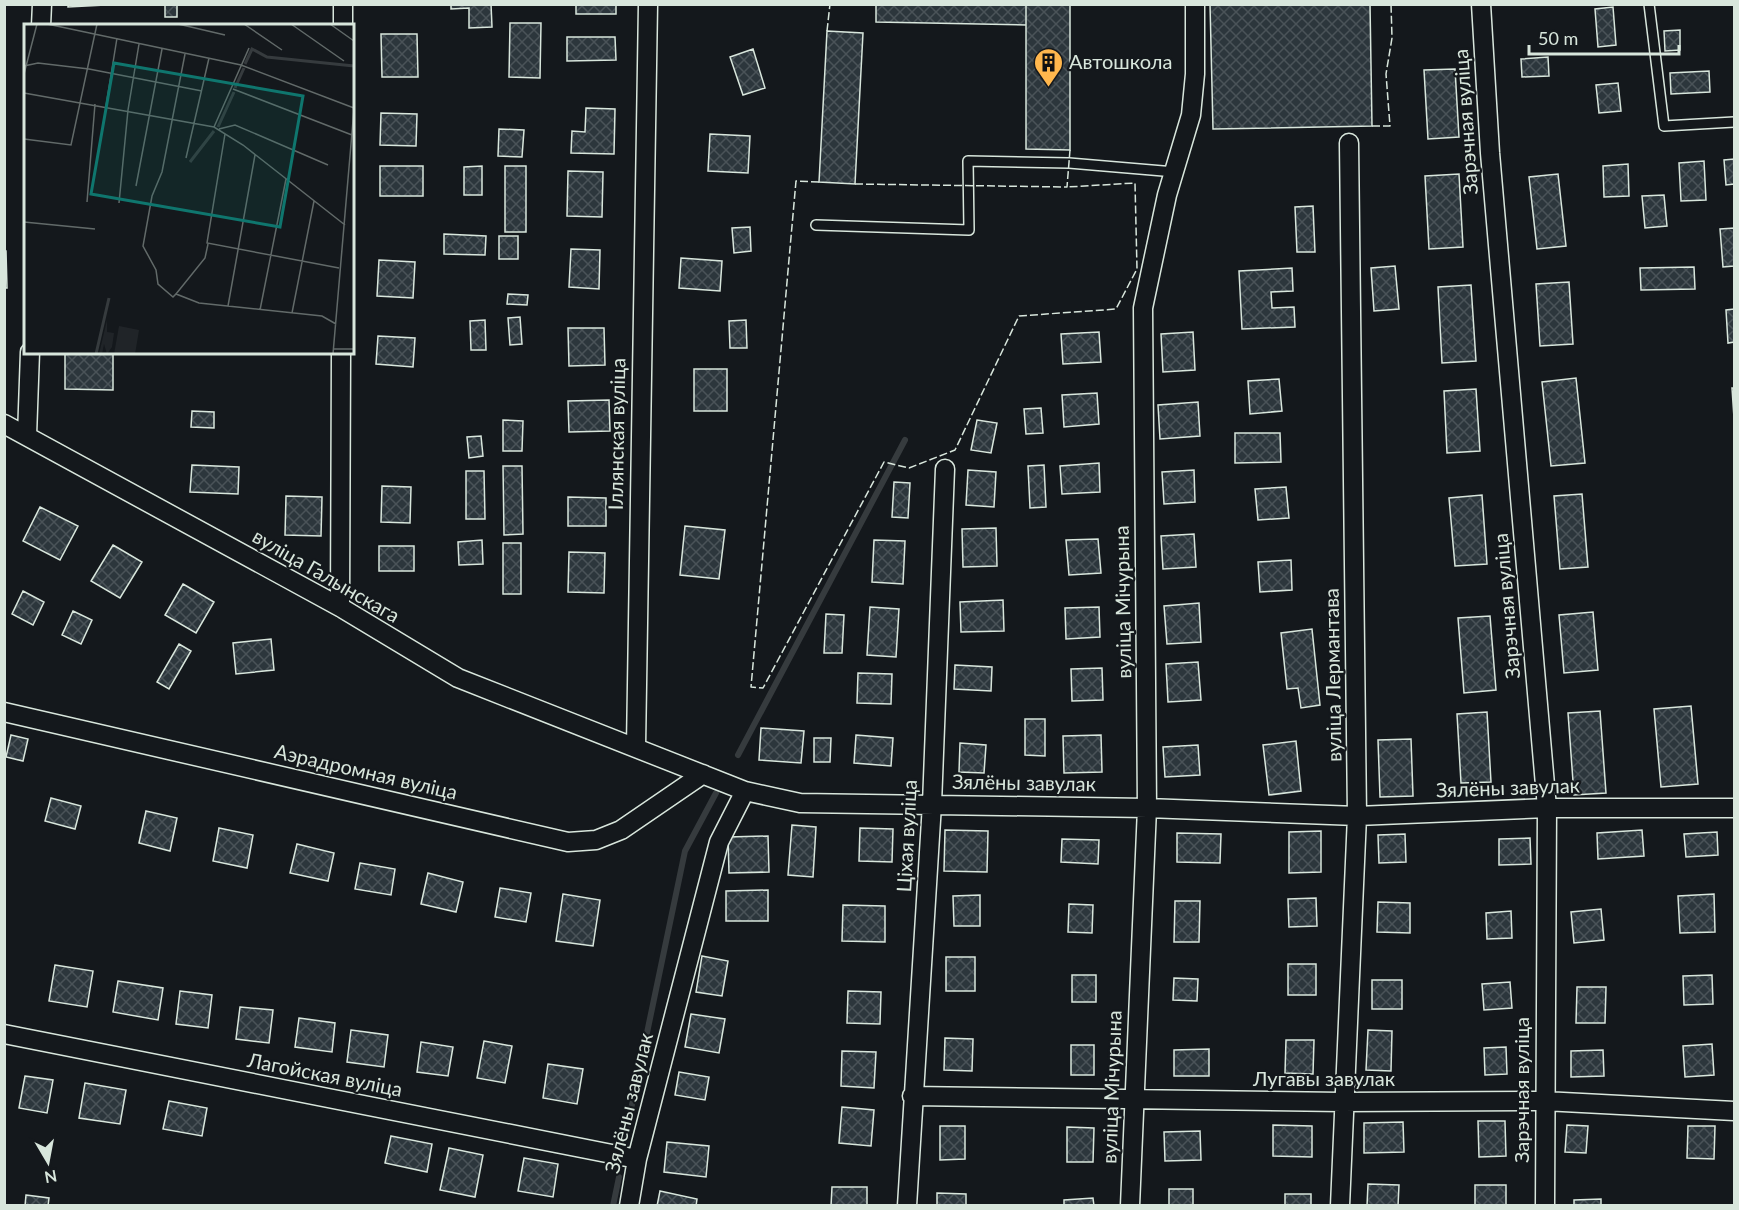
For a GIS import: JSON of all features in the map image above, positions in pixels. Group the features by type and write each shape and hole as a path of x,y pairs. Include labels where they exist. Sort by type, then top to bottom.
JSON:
{"street":[{"path":"41,24 42,4"},
{"path":"343,4 343,24"},
{"name":"Іллянская вуліца","path":"636,747 648,4"},
{"name":"вуліца Мічурына","path":"1130,1206 1147,808 1143,308 1167,195 1191,115 1195,74 1195,4"},
{"name":"Зарэчная вуліца","path":"1481,4 1490,153 1547,808 1545,1206"},
{"name":"вуліца Лермантава","path":"1340,1206 1342,1102 1357,816 1349,143"},
{"path":"27,436 30,354"},
{"path":"340,607 341,354"},
{"name":"вуліца Галынскага","path":"4,424 340,607 458,678 636,747"},
{"name":"Ціхая вуліца","path":"907,1206 912,1096 932,804 945,470"},
{"name":"Аэрадромная вуліца","path":"4,712 568,842 596,840 621,830 703,774"},
{"path":"636,747 745,791"},
{"name":"Зялёны завулак","path":"629,1206 637,1159 719,842 745,791 800,803 1147,808 1357,816 1547,808 1734,808"},
{"name":"Лагойская вуліца","path":"4,1034 637,1159"},
{"name":"Лугавы завулак","path":"912,1096 1342,1102 1544,1101 1734,1111"}],"lane":[{"path":"1649,4 1665,126 1734,122"},
{"path":"816,225 969,230 968,161 1069,163 1175,172"}],"building":[{"path":"68,4 105,4 105,5 68,7"},
{"path":"165,4 177,4 177,17 165,17"},
{"path":"451,4 491,4 492,27 469,28 469,8 451,9"},
{"path":"576,4 616,4 616,14 576,14"},
{"path":"876,4 1026,4 1026,25 876,22"},
{"name":"Автошкола","path":"1026,4 1070,4 1070,150 1026,149"},
{"path":"1210,4 1370,4 1372,126 1213,129"},
{"path":"1613,7 1616,45 1598,47 1595,9"},
{"path":"510,23 541,23 540,78 509,77"},
{"path":"1680,30 1680,50 1665,51 1664,31"},
{"path":"827,31 863,33 855,184 819,182"},
{"path":"381,34 417,34 418,77 382,77"},
{"path":"567,37 615,37 616,60 567,61"},
{"path":"753,49 765,88 743,95 730,57"},
{"path":"1548,57 1549,76 1522,77 1521,59"},
{"path":"1455,69 1459,137 1428,139 1424,70"},
{"path":"1709,71 1710,92 1671,94 1670,73"},
{"path":"1618,83 1621,111 1599,113 1596,85"},
{"path":"586,108 615,109 614,154 571,153 572,131 585,132"},
{"path":"381,113 417,114 416,146 380,145"},
{"path":"499,129 524,130 522,157 498,156"},
{"path":"710,134 750,136 748,173 708,171"},
{"path":"1734,159 1734,184 1726,185 1724,160"},
{"path":"1704,161 1706,200 1681,201 1679,163"},
{"path":"1628,164 1629,196 1604,197 1603,166"},
{"path":"380,166 423,166 423,196 380,196"},
{"path":"482,166 482,195 464,195 464,167"},
{"path":"505,166 526,166 526,232 505,232"},
{"path":"568,171 603,172 602,217 567,216"},
{"path":"1459,174 1463,247 1429,249 1425,176"},
{"path":"1558,174 1566,246 1537,249 1529,177"},
{"path":"1664,195 1667,226 1645,228 1642,196"},
{"path":"1313,206 1315,252 1297,252 1295,207"},
{"path":"750,227 751,251 734,253 732,228"},
{"path":"1734,228 1734,266 1723,267 1720,229"},
{"path":"444,234 486,236 485,255 444,254"},
{"path":"499,236 518,236 518,259 499,259"},
{"path":"571,249 600,250 599,289 569,287"},
{"path":"4,251 6,251 7,288 4,288"},
{"path":"681,258 722,261 720,291 679,288"},
{"path":"379,260 415,262 413,298 377,296"},
{"path":"1395,266 1399,309 1374,311 1371,268"},
{"path":"1694,267 1695,289 1641,290 1640,268"},
{"path":"1292,268 1293,291 1271,292 1272,308 1294,307 1295,327 1242,329 1239,271"},
{"path":"1569,282 1573,344 1540,346 1536,284"},
{"path":"1471,285 1476,361 1442,363 1438,287"},
{"path":"508,294 528,295 527,305 507,304"},
{"path":"1734,309 1734,342 1728,343 1726,310"},
{"path":"520,317 522,344 510,345 508,318"},
{"path":"485,320 486,350 471,350 470,321"},
{"path":"746,320 747,348 730,348 729,321"},
{"path":"568,328 604,328 605,365 569,366"},
{"path":"1099,332 1101,362 1063,364 1061,334"},
{"path":"1193,332 1195,370 1163,372 1161,334"},
{"path":"378,336 415,338 413,367 376,364"},
{"path":"65,354 113,354 113,390 65,389"},
{"path":"694,369 727,369 727,411 694,411"},
{"path":"1576,378 1585,463 1551,466 1542,382"},
{"path":"1279,379 1282,411 1250,414 1248,381"},
{"path":"1732,388 1734,388 1734,418"},
{"path":"1476,389 1480,451 1447,453 1444,391"},
{"path":"1097,393 1099,424 1064,427 1062,395"},
{"path":"609,400 610,431 569,432 568,401"},
{"path":"1198,402 1200,436 1160,439 1158,405"},
{"path":"1041,408 1043,433 1026,434 1024,409"},
{"path":"192,411 214,412 214,428 191,427"},
{"path":"503,420 523,421 522,451 503,451"},
{"path":"977,420 997,423 991,453 971,450"},
{"path":"1235,433 1280,433 1281,462 1235,463"},
{"path":"481,436 483,456 469,458 467,437"},
{"path":"1099,463 1100,492 1062,494 1060,466"},
{"path":"192,465 239,467 238,494 190,492"},
{"path":"1044,465 1046,507 1030,508 1028,466"},
{"path":"503,466 522,466 523,534 504,535"},
{"path":"968,470 996,472 994,507 966,505"},
{"path":"1194,470 1195,502 1164,504 1162,472"},
{"path":"466,471 484,471 485,519 466,519"},
{"path":"894,482 910,483 908,518 892,517"},
{"path":"382,486 411,487 410,523 381,522"},
{"path":"1286,487 1289,518 1258,520 1255,489"},
{"path":"1582,494 1588,567 1560,569 1554,496"},
{"path":"1482,495 1487,564 1455,566 1449,498"},
{"path":"286,496 322,497 321,536 285,535"},
{"path":"568,497 606,498 606,526 568,526"},
{"path":"40,507 78,526 60,560 23,541"},
{"path":"685,526 725,530 719,579 680,575"},
{"path":"996,528 997,566 963,567 962,529"},
{"path":"1194,534 1196,567 1163,569 1161,536"},
{"path":"1098,539 1101,573 1069,575 1066,540"},
{"path":"482,540 483,564 459,565 458,542"},
{"path":"874,540 905,541 903,584 872,582"},
{"path":"503,543 521,543 521,594 503,594"},
{"path":"113,545 142,562 120,598 91,581"},
{"path":"379,546 414,546 414,571 379,571"},
{"path":"569,552 605,553 604,593 568,592"},
{"path":"1291,560 1292,590 1260,592 1258,562"},
{"path":"183,584 214,602 196,633 165,615"},
{"path":"23,591 44,602 33,625 12,614"},
{"path":"1003,600 1004,631 961,632 960,602"},
{"path":"1199,603 1201,642 1167,644 1164,606"},
{"path":"870,607 899,609 896,657 867,655"},
{"path":"1099,607 1100,637 1066,639 1065,608"},
{"path":"73,611 92,620 81,644 62,635"},
{"path":"1593,612 1598,670 1564,673 1559,615"},
{"path":"826,614 844,615 842,653 824,653"},
{"path":"1490,616 1496,690 1464,693 1458,618"},
{"path":"1312,629 1320,705 1301,708 1298,688 1287,689 1281,633"},
{"path":"271,639 274,670 236,674 233,643"},
{"path":"179,644 191,651 169,689 157,682"},
{"path":"1198,662 1201,700 1168,702 1166,664"},
{"path":"955,665 992,667 991,691 954,689"},
{"path":"1102,668 1103,700 1072,701 1071,669"},
{"path":"858,673 892,674 891,704 857,703"},
{"path":"1691,706 1698,784 1661,787 1654,709"},
{"path":"1600,711 1606,793 1574,795 1568,713"},
{"path":"1487,712 1491,782 1461,783 1457,714"},
{"path":"1025,719 1045,719 1045,756 1025,755"},
{"path":"761,728 804,731 801,763 759,760"},
{"path":"11,735 28,739 23,761 6,757"},
{"path":"856,735 893,738 891,766 854,763"},
{"path":"1101,735 1102,772 1064,773 1063,736"},
{"path":"814,738 831,738 830,762 814,762"},
{"path":"1411,739 1413,796 1380,797 1378,740"},
{"path":"1296,741 1301,791 1269,795 1263,745"},
{"path":"960,743 986,745 984,773 959,772"},
{"path":"1198,745 1200,775 1165,777 1163,747"},
{"path":"51,798 81,806 75,829 45,821"},
{"path":"146,811 177,818 170,851 139,843"},
{"path":"792,825 816,827 813,877 788,875"},
{"path":"219,828 253,835 247,868 213,861"},
{"path":"860,828 893,829 892,862 859,861"},
{"path":"945,830 988,831 987,872 944,871"},
{"path":"1642,830 1644,856 1598,859 1597,833"},
{"path":"1321,831 1321,872 1289,873 1289,832"},
{"path":"1717,832 1718,855 1686,857 1684,834"},
{"path":"1177,833 1221,834 1220,863 1177,862"},
{"path":"1405,834 1406,862 1379,863 1378,835"},
{"path":"768,836 769,872 729,873 728,837"},
{"path":"1530,838 1531,864 1499,865 1499,839"},
{"path":"1062,839 1099,840 1098,864 1061,862"},
{"path":"297,844 334,853 328,881 290,873"},
{"path":"360,863 395,869 391,895 355,889"},
{"path":"428,873 463,882 456,912 421,904"},
{"path":"500,888 531,893 526,922 495,917"},
{"path":"768,890 768,921 726,921 726,891"},
{"path":"563,894 600,900 593,946 556,941"},
{"path":"1714,894 1715,932 1680,933 1678,896"},
{"path":"980,895 980,926 954,926 953,896"},
{"path":"1316,898 1317,926 1289,927 1288,899"},
{"path":"1175,901 1200,901 1199,942 1174,942"},
{"path":"1378,902 1410,903 1410,933 1377,932"},
{"path":"1069,904 1093,905 1092,933 1068,932"},
{"path":"843,905 885,906 885,942 842,941"},
{"path":"1601,909 1604,940 1574,943 1571,912"},
{"path":"1511,911 1512,938 1487,939 1486,913"},
{"path":"702,956 728,961 722,996 696,992"},
{"path":"946,957 975,957 975,991 946,991"},
{"path":"1288,964 1316,964 1316,995 1288,995"},
{"path":"55,965 93,971 87,1007 49,1001"},
{"path":"1072,975 1096,975 1096,1002 1072,1002"},
{"path":"1712,975 1713,1004 1684,1005 1683,976"},
{"path":"1174,978 1198,979 1197,1001 1173,1000"},
{"path":"1372,980 1402,980 1402,1009 1372,1009"},
{"path":"118,981 163,988 158,1020 113,1012"},
{"path":"1510,982 1512,1008 1484,1010 1482,984"},
{"path":"1577,987 1606,987 1605,1023 1576,1023"},
{"path":"180,991 212,995 208,1028 176,1024"},
{"path":"848,991 881,992 880,1024 847,1023"},
{"path":"240,1007 273,1010 269,1043 236,1039"},
{"path":"691,1014 725,1019 719,1053 685,1047"},
{"path":"299,1018 335,1023 332,1052 295,1047"},
{"path":"351,1030 388,1035 384,1067 347,1062"},
{"path":"1368,1030 1392,1031 1391,1071 1366,1070"},
{"path":"945,1038 973,1039 972,1071 944,1070"},
{"path":"1286,1040 1314,1040 1313,1074 1285,1073"},
{"path":"484,1041 512,1046 505,1083 477,1078"},
{"path":"421,1042 453,1047 448,1076 417,1072"},
{"path":"1712,1044 1714,1075 1685,1077 1683,1046"},
{"path":"1071,1045 1094,1045 1094,1075 1071,1075"},
{"path":"1506,1047 1507,1074 1485,1075 1484,1048"},
{"path":"1209,1049 1209,1076 1174,1076 1174,1050"},
{"path":"1603,1050 1604,1076 1571,1077 1571,1051"},
{"path":"842,1051 876,1052 874,1088 841,1086"},
{"path":"548,1064 583,1069 577,1104 543,1098"},
{"path":"679,1072 709,1077 705,1100 675,1095"},
{"path":"25,1076 53,1080 47,1113 19,1108"},
{"path":"85,1083 126,1090 120,1124 79,1118"},
{"path":"169,1101 207,1108 202,1136 163,1129"},
{"path":"842,1107 874,1110 871,1146 839,1143"},
{"path":"1478,1121 1505,1121 1506,1156 1479,1157"},
{"path":"1403,1122 1404,1152 1364,1153 1364,1123"},
{"path":"1273,1125 1312,1126 1312,1157 1273,1156"},
{"path":"1567,1125 1588,1126 1586,1153 1565,1152"},
{"path":"940,1126 965,1126 965,1159 940,1160"},
{"path":"1688,1126 1715,1126 1714,1159 1687,1158"},
{"path":"1067,1127 1094,1128 1093,1162 1067,1162"},
{"path":"1200,1131 1201,1160 1165,1161 1164,1132"},
{"path":"391,1136 432,1144 427,1172 385,1163"},
{"path":"667,1142 709,1146 706,1177 664,1172"},
{"path":"449,1148 483,1155 475,1197 440,1190"},
{"path":"524,1158 558,1164 553,1197 518,1191"},
{"path":"1368,1184 1399,1185 1398,1206 1367,1206"},
{"path":"1475,1185 1506,1185 1506,1206 1475,1206"},
{"path":"832,1187 867,1187 867,1206 831,1206"},
{"path":"1169,1189 1193,1189 1193,1206 1169,1206"},
{"path":"660,1191 697,1199 696,1206 657,1206"},
{"path":"937,1193 966,1194 966,1206 937,1206"},
{"path":"1285,1194 1311,1194 1311,1206 1285,1206"},
{"path":"26,1195 49,1198 48,1206 25,1206"},
{"path":"1093,1198 1094,1206 1064,1206 1064,1200"},
{"path":"1601,1199 1601,1206 1574,1206 1574,1200"}],"waterway":[{"path":"738,755 905,440"},
{"path":"625,1138 685,851 716,793"},
{"path":"613,1206 619,1177"}],"fence":[{"path":"827,31 830,4"},
{"path":"1372,126 1390,126 1386,74 1392,38 1391,4"},
{"path":"855,184 1067,187 1070,150"},
{"path":"819,182 796,181 751,687 763,688 884,462 909,468 955,450 1019,316 1116,309 1137,269 1135,183 1067,187"}],"place":[{"name":"Автошкола","path":"1048,88"}]}
